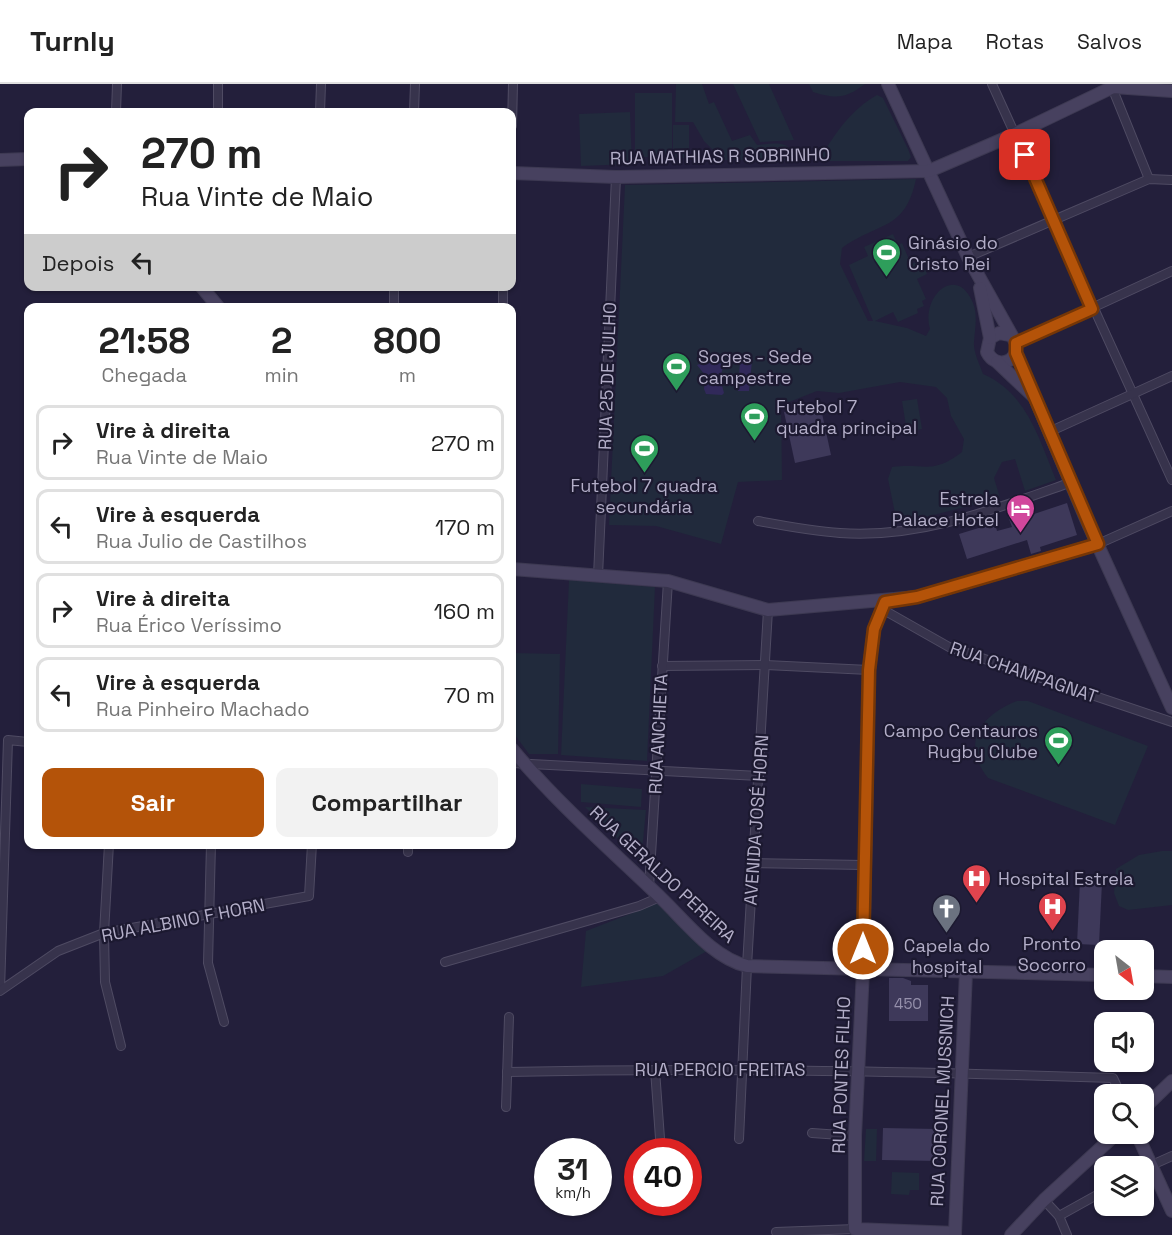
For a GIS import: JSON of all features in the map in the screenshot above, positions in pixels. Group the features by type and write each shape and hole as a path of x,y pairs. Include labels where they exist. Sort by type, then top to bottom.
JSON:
{"main road":[{"path":"888,84 968,257 1014,343 1098,544 1171,705"},
{"path":"929,171 1015,134 1112,86 1172,91"},
{"path":"0,160 24,159"},
{"name":"RUA MATHIAS R SOBRINHO","path":"516,173 616,177 929,171"},
{"path":"977,275 990,338 987,352 1037,400"},
{"path":"205,291 215,303"},
{"path":"990,338 999,333 1014,343"},
{"path":"997,362 1006,363 1014,343"},
{"path":"516,569 668,581 768,610 883,605 1098,544"},
{"name":"RUA PONTES FILHO","path":"855,1229 855,1136 863,970 863,865 869,670 874,629 883,605"},
{"name":"RUA GERALDO PEREIRA","path":"518,763 732,963 747,966 863,970 1094,975"},
{"name":"RUA CORONEL MUSSNICH","path":"955,1234 966,972"},
{"path":"1154,976 1172,977"},
{"path":"1154,1098 1172,1081"},
{"path":"1011,1235 1044,1200 1105,1144"},
{"path":"1154,1179 1172,1211"},
{"path":"855,1229 955,1234"}],"street":[{"path":"116,108 117,84"},
{"path":"218,84 218,108"},
{"path":"320,108 321,84"},
{"path":"414,108 415,84"},
{"path":"512,108 513,84"},
{"path":"992,84 1054,219 1092,309 1172,480"},
{"path":"1112,86 1149,179"},
{"name":"RUA 25 DE JULHO","path":"598,576 616,177"},
{"path":"968,257 1149,179 1172,180"},
{"path":"1014,343 1172,271"},
{"path":"1052,431 1172,376"},
{"path":"759,521 842,534 923,527 987,512 1072,482"},
{"path":"1098,544 1172,511"},
{"name":"RUA ANCHIETA","path":"649,887 668,581"},
{"name":"RUA CHAMPAGNAT","path":"883,605 949,646 1172,722"},
{"name":"AVENIDA JOSÉ HORN","path":"739,1139 768,610"},
{"path":"662,666 766,664 869,670"},
{"path":"0,991 8,740 24,742"},
{"path":"518,763 759,776"},
{"path":"109,849 104,933 105,982 121,1046"},
{"path":"211,849 208,963 224,1022"},
{"name":"RUA ALBINO F HORN","path":"0,991 58,951 104,933 309,896 312,849"},
{"path":"754,863 863,865"},
{"path":"445,962 639,906 660,897"},
{"path":"506,1107 508,1017"},
{"path":"655,1070 660,1138"},
{"name":"RUA PERCIO FREITAS","path":"507,1072 859,1070 1113,1078 1116,1084"},
{"path":"812,1133 855,1136"},
{"path":"1154,1164 1172,1155"},
{"path":"1059,1216 1094,1197"},
{"path":"1044,1200 1059,1216 1067,1235"},
{"path":"776,1232 855,1229"}],"shaded area":[{"path":"676,84 702,84 709,104 714,102 732,141 750,135 757,145 784,145 792,150 794,155 790,160 723,160 704,141 693,122 675,122"},
{"path":"733,84 769,84 794,140 760,142"},
{"path":"809,84 865,84 846,95 828,96 813,92"},
{"path":"635,93 672,93 672,157 635,157"},
{"path":"877,95 883,98 908,149 911,157 908,161 824,161 821,157 845,122"},
{"path":"630,112 632,164 581,166 579,114"},
{"path":"673,125 689,125 689,158 673,158"},
{"path":"916,179 911,196 898,217 842,248 840,264 868,321 873,321 849,265 868,256 864,247 893,234 898,245 902,243 911,264 921,260 927,274 917,279 926,299 922,301 924,306 917,309 918,313 898,322 893,312 875,321 907,328 926,336 930,329 928,317 934,297 948,286 955,285 963,288 975,308 974,346 983,374 998,382 1021,405 1037,433 1056,480 1025,491 1015,459 1002,462 994,478 1000,498 914,520 896,518 888,479 892,467 928,467 943,463 962,452 964,439 951,416 947,398 936,387 900,382 839,393 817,391 789,402 781,401 782,480 738,482 721,544 656,526 609,525 625,185"},
{"path":"707,361 724,364 720,378 724,393 722,395 706,394 705,375 697,365"},
{"path":"740,361 752,361 749,391 738,391"},
{"path":"917,399 922,429 907,432 902,401"},
{"path":"569,580 655,587 647,761 561,755"},
{"path":"516,653 560,654 558,754 529,754 516,736"},
{"name":"Campo Centauros Rugby Clube","path":"1017,701 1028,701 1148,746 1115,825 988,778 976,753 975,742 978,732 993,714"},
{"path":"581,784 642,789 641,807 581,802"},
{"path":"585,807 646,810 641,861"},
{"path":"1172,851 1172,905 1128,910 1119,906 1114,893 1116,869 1139,855"},
{"path":"658,903 707,951 663,976 581,987 586,931"},
{"path":"866,1129 877,1129 876,1161 864,1161"},
{"path":"892,1172 919,1173 919,1190 910,1190 909,1195 891,1194"}],"building":[{"path":"820,404 831,455 795,463 784,412"},
{"name":"Estrela Palace Hotel","path":"1067,503 1077,535 1040,547 1041,551 1031,554 1027,540 967,559 959,534 995,523 997,531 1012,527 1008,516 1026,510 1028,516"},
{"path":"1080,881 1102,882 1099,940 1094,940 1094,945 1077,944"},
{"path":"889,978 903,978 911,981 911,985 928,985 928,1021 889,1021"},
{"path":"883,1128 937,1129 937,1137 945,1137 945,1154 938,1154 938,1161 882,1160"}],"place":[{"name":"Ginásio do Cristo Rei","path":"887,278"},
{"name":"Soges - Sede campestre","path":"677,392"},
{"name":"Futebol 7 quadra principal","path":"755,442"},
{"name":"Futebol 7 quadra secundária","path":"644,474"},
{"name":"Estrela Palace Hotel","path":"1020,534"},
{"name":"Campo Centauros Rugby Clube","path":"1059,766"},
{"name":"Hospital Estrela","path":"977,904"},
{"name":"Pronto Socorro","path":"1052,932"},
{"name":"Capela do hospital","path":"947,934"}],"route":[{"path":"863,949 863,865 869,670 874,629 885,602 917,597 1098,544 1052,431 1016,353 1016,343 1092,309 1025,155"}]}
